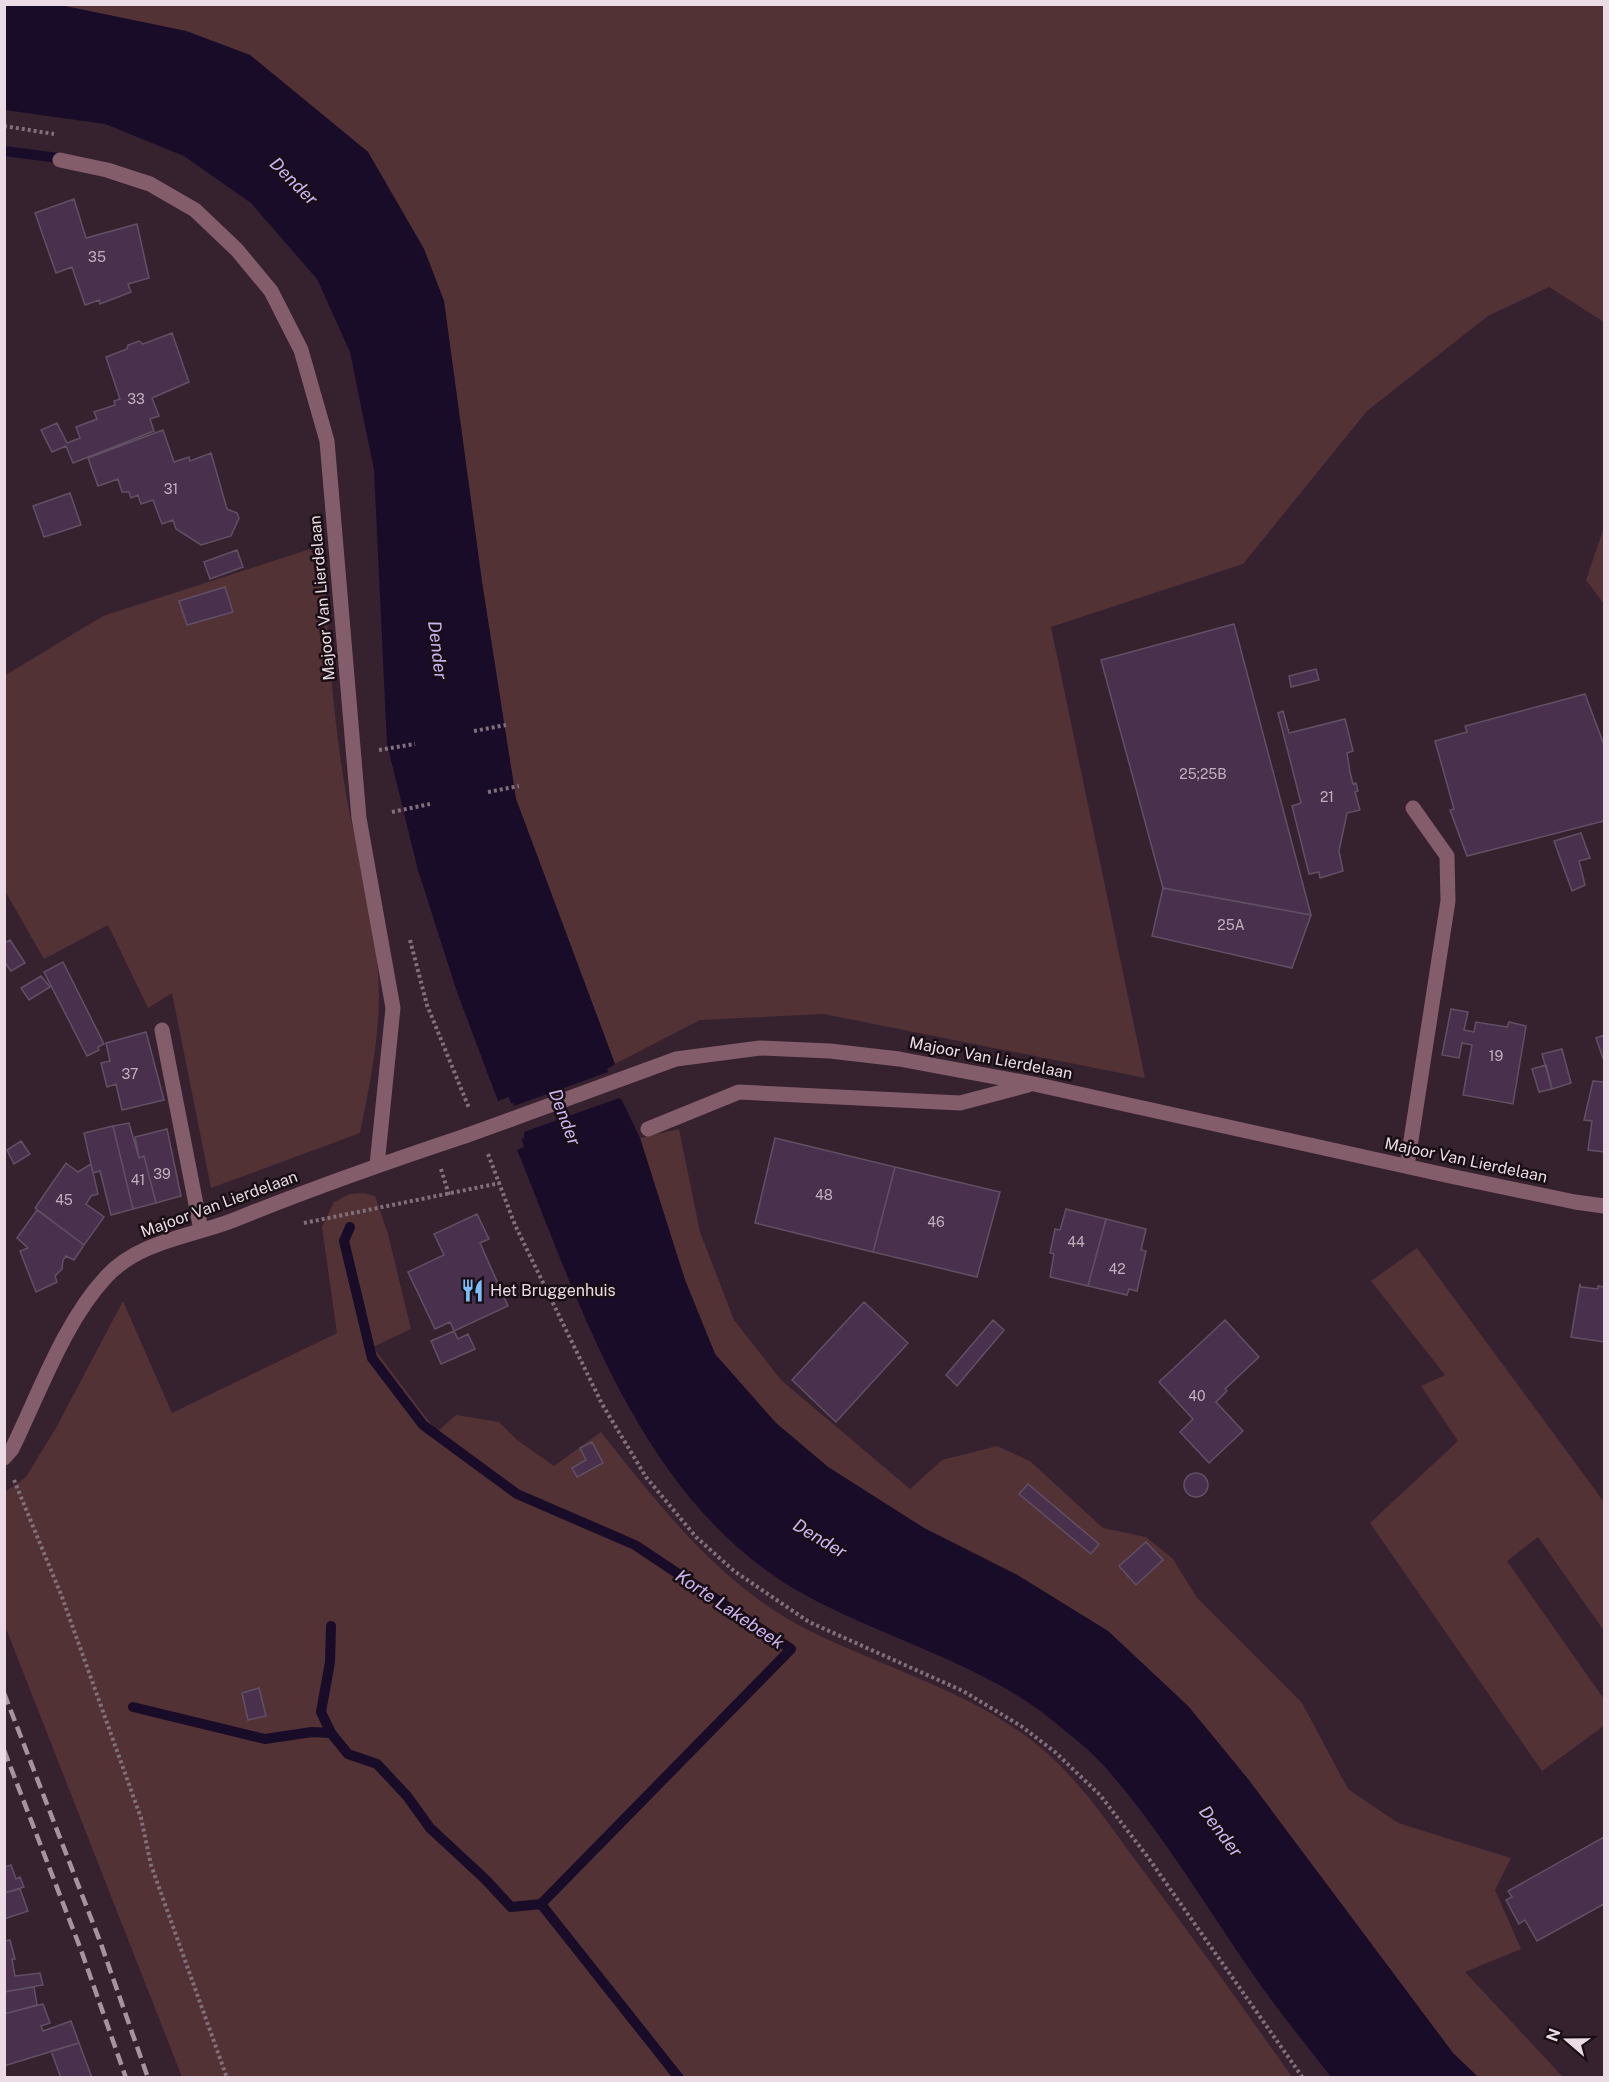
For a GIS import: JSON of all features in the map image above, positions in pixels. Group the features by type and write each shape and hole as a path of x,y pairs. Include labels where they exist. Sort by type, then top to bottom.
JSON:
{"street":[{"name":"Majoor Van Lierdelaan","path":"60,160 107,170 150,184 195,210 237,250 271,291 301,350 327,441 359,818 393,1008 377,1164"},
{"path":"1407,1166 1448,902 1447,856 1413,808"},
{"path":"162,1030 201,1230"},
{"name":"Majoor Van Lierdelaan","path":"5,1458 12,1449 76,1317 107,1276 145,1248 201,1230 377,1164 465,1136 676,1059 760,1048 830,1051 899,1059 1034,1084 1575,1202 1605,1206"},
{"path":"648,1129 739,1092 960,1103 1034,1084"}],"path":[{"path":"4,126 58,134"},
{"path":"474,731 506,725"},
{"path":"378,750 415,744"},
{"path":"488,792 519,786"},
{"path":"392,812 430,804"},
{"path":"410,939 427,1005 470,1110"},
{"path":"487,1152 515,1225 602,1404 646,1477 696,1537 734,1571 809,1622 963,1691 1021,1726 1055,1752 1100,1795 1147,1856 1303,2078"},
{"path":"440,1164 449,1195"},
{"path":"302,1223 500,1183"},
{"path":"5,1458 62,1597 141,1818 151,1865 227,2078"}],"shaded area":[{"path":"60,5 1604,5 1604,322 1549,287 1488,316 1367,411 1243,564 1051,627 1145,1078 824,1014 700,1020 615,1064 516,799 482,582 444,301 424,249 368,152 250,55 186,31"},
{"path":"1604,527 1604,604 1586,580"},
{"path":"310,549 324,569 339,747 376,950 379,992 372,1073 360,1133 211,1188 172,993 148,1008 108,925 44,959 5,891 4,676 103,616"},
{"path":"679,1129 700,1232 734,1320 781,1380 910,1489 942,1460 997,1446 1030,1461 1103,1528 1146,1537 1173,1559 1197,1598 1302,1703 1348,1789 1398,1823 1511,1858 1495,1890 1521,1949 1465,1972 1563,2077 1478,2077 1453,2053 1248,1779 1188,1706 1108,1631 1018,1575 924,1528 828,1467 776,1423 715,1354 685,1280 640,1138"},
{"path":"364,1193 375,1196 388,1234 411,1329 373,1347 437,1432 456,1415 499,1422 517,1440 554,1466 601,1432 695,1544 749,1592 810,1631 955,1694 983,1709 1035,1743 1065,1770 1104,1817 1292,2077 182,2077 5,1626 5,1492 26,1477 57,1426 123,1301 172,1413 337,1333 322,1227 334,1202 350,1194"},
{"path":"1417,1248 1604,1502 1604,1631 1538,1537 1507,1561 1604,1699 1604,1726 1542,1771 1370,1523 1458,1441 1421,1386 1445,1375 1371,1281"}],"water":[{"name":"Dender","path":"5,5 60,5 186,31 250,55 368,152 424,249 444,301 482,582 516,799 615,1064 607,1069 640,1138 685,1280 715,1354 776,1423 828,1467 924,1528 1017,1575 1108,1631 1188,1706 1248,1779 1453,2053 1478,2077 1331,2077 1279,2011 1144,1815 1093,1755 1052,1720 996,1683 807,1596 750,1558 702,1512 661,1458 625,1400 567,1276 517,1150 524,1147 509,1097 498,1101 457,992 418,870 387,744 374,470 350,352 317,279 251,203 184,156 105,124 5,110"}],"pier":[{"path":"611,1071 623,1101 619,1098 524,1132 524,1138 518,1140 508,1103 513,1103 514,1106"}],"building":[{"path":"74,199 86,238 137,224 149,278 128,284 131,292 100,304 99,300 85,305 72,267 56,273 35,213"},
{"path":"172,333 189,382 152,398 159,416 150,419 154,431 73,463 66,446 52,452 41,430 57,423 67,443 80,438 76,427 97,419 94,412 115,405 114,401 120,399 106,357 127,349 128,345 139,341 143,344"},
{"path":"163,430 174,462 189,457 190,461 211,453 227,509 237,513 239,518 231,536 201,545 176,529 173,520 162,524 153,500 141,504 138,495 131,498 129,492 122,492 118,479 98,486 88,458"},
{"path":"70,493 81,525 44,537 33,506"},
{"path":"237,550 243,567 210,579 204,562"},
{"path":"225,587 233,612 187,625 179,601"},
{"path":"1234,624 1311,915 1163,888 1101,660"},
{"path":"1316,669 1319,680 1291,687 1289,676"},
{"path":"1585,694 1604,745 1604,821 1467,856 1450,810 1454,809 1435,741 1467,732 1465,726"},
{"path":"1283,711 1289,733 1345,719 1353,751 1347,753 1353,784 1356,783 1358,791 1355,792 1360,810 1347,813 1339,851 1343,871 1320,878 1319,872 1309,874 1292,806 1301,803 1278,713"},
{"path":"1581,833 1590,858 1579,861 1585,885 1572,891 1554,841"},
{"path":"1163,888 1311,915 1292,968 1152,936"},
{"path":"10,940 25,963 11,971 4,961 4,943"},
{"path":"63,962 104,1044 98,1047 99,1050 87,1056 44,972"},
{"path":"41,976 50,987 29,1000 21,988"},
{"path":"1451,1009 1468,1012 1464,1030 1474,1032 1476,1022 1507,1027 1509,1022 1526,1026 1513,1104 1463,1095 1472,1045 1462,1043 1459,1058 1442,1055"},
{"path":"146,1032 164,1100 122,1110 116,1084 107,1087 101,1063 110,1061 106,1043"},
{"path":"1604,1035 1604,1061 1596,1038"},
{"path":"1562,1049 1571,1083 1552,1089 1542,1054"},
{"path":"1546,1065 1552,1089 1539,1092 1532,1069"},
{"path":"1593,1081 1604,1082 1604,1152 1588,1150 1592,1121 1584,1120"},
{"path":"129,1123 139,1158 144,1156 156,1203 133,1209 113,1126"},
{"path":"113,1126 133,1209 111,1215 100,1171 93,1173 84,1133"},
{"path":"167,1129 181,1196 156,1203 144,1156 139,1158 135,1137"},
{"path":"775,1138 895,1167 873,1252 755,1223"},
{"path":"21,1141 30,1154 14,1164 7,1150"},
{"path":"66,1163 78,1172 91,1164 98,1194 91,1196 86,1204 104,1217 84,1245 35,1208"},
{"path":"895,1167 1000,1192 977,1277 873,1252"},
{"path":"1066,1209 1106,1219 1088,1286 1050,1277 1054,1254 1050,1253 1055,1229 1060,1230"},
{"path":"37,1210 84,1245 74,1260 66,1256 63,1260 62,1269 55,1276 57,1282 36,1292 20,1251 28,1248 17,1238"},
{"path":"477,1214 489,1239 480,1243 508,1306 454,1331 450,1322 435,1329 408,1272 444,1255 434,1234"},
{"path":"1106,1219 1146,1229 1141,1250 1146,1251 1137,1291 1129,1289 1127,1295 1088,1286"},
{"path":"1580,1284 1581,1287 1598,1289 1598,1286 1604,1287 1604,1342 1571,1337"},
{"path":"864,1302 908,1343 836,1422 792,1380"},
{"path":"993,1320 1004,1330 957,1386 946,1375"},
{"path":"1225,1320 1259,1357 1225,1389 1227,1391 1216,1402 1243,1431 1209,1463 1180,1432 1193,1419 1159,1382"},
{"path":"454,1331 458,1339 468,1334 475,1349 441,1364 431,1341"},
{"path":"592,1442 603,1463 577,1477 572,1468 586,1460 580,1448"},
{"path":"1196,1473 1204,1477 1208,1485 1204,1493 1196,1497 1188,1493 1184,1485 1188,1477"},
{"path":"1028,1484 1099,1544 1091,1554 1019,1494"},
{"path":"1146,1542 1163,1560 1136,1585 1119,1566"},
{"path":"259,1688 266,1716 248,1720 242,1693"},
{"path":"1604,1837 1604,1904 1537,1941 1525,1920 1519,1924 1506,1900 1512,1897 1508,1891"},
{"path":"11,1865 16,1879 20,1877 24,1887 4,1893 4,1867"},
{"path":"20,1889 28,1911 4,1919 4,1893"},
{"path":"10,1940 15,1959 12,1959 15,1976 40,1973 43,1985 4,1992 4,1941"},
{"path":"34,1987 37,2005 4,2014 4,1992"},
{"path":"43,2004 50,2023 41,2026 43,2031 71,2021 79,2043 4,2066 4,2014"},
{"path":"79,2043 92,2078 61,2078 51,2051"}],"waterway":[{"name":"Korte Lakebeek","path":"4,151 58,158"},
{"name":"Korte Lakebeek","path":"350,1227 344,1241 372,1358 423,1425 517,1494 635,1545 791,1649 541,1904 679,2078"},
{"path":"331,1626 330,1662 321,1712 331,1733"},
{"path":"133,1707 265,1739 312,1732 331,1733 348,1754 377,1764 407,1796 430,1828 485,1879 511,1907 541,1904"}],"railway":[{"path":"4,1693 101,1944 148,2078"},
{"path":"4,1750 81,1950 126,2078"}],"place":[{"name":"Het Bruggenhuis","path":"472,1290"}]}
